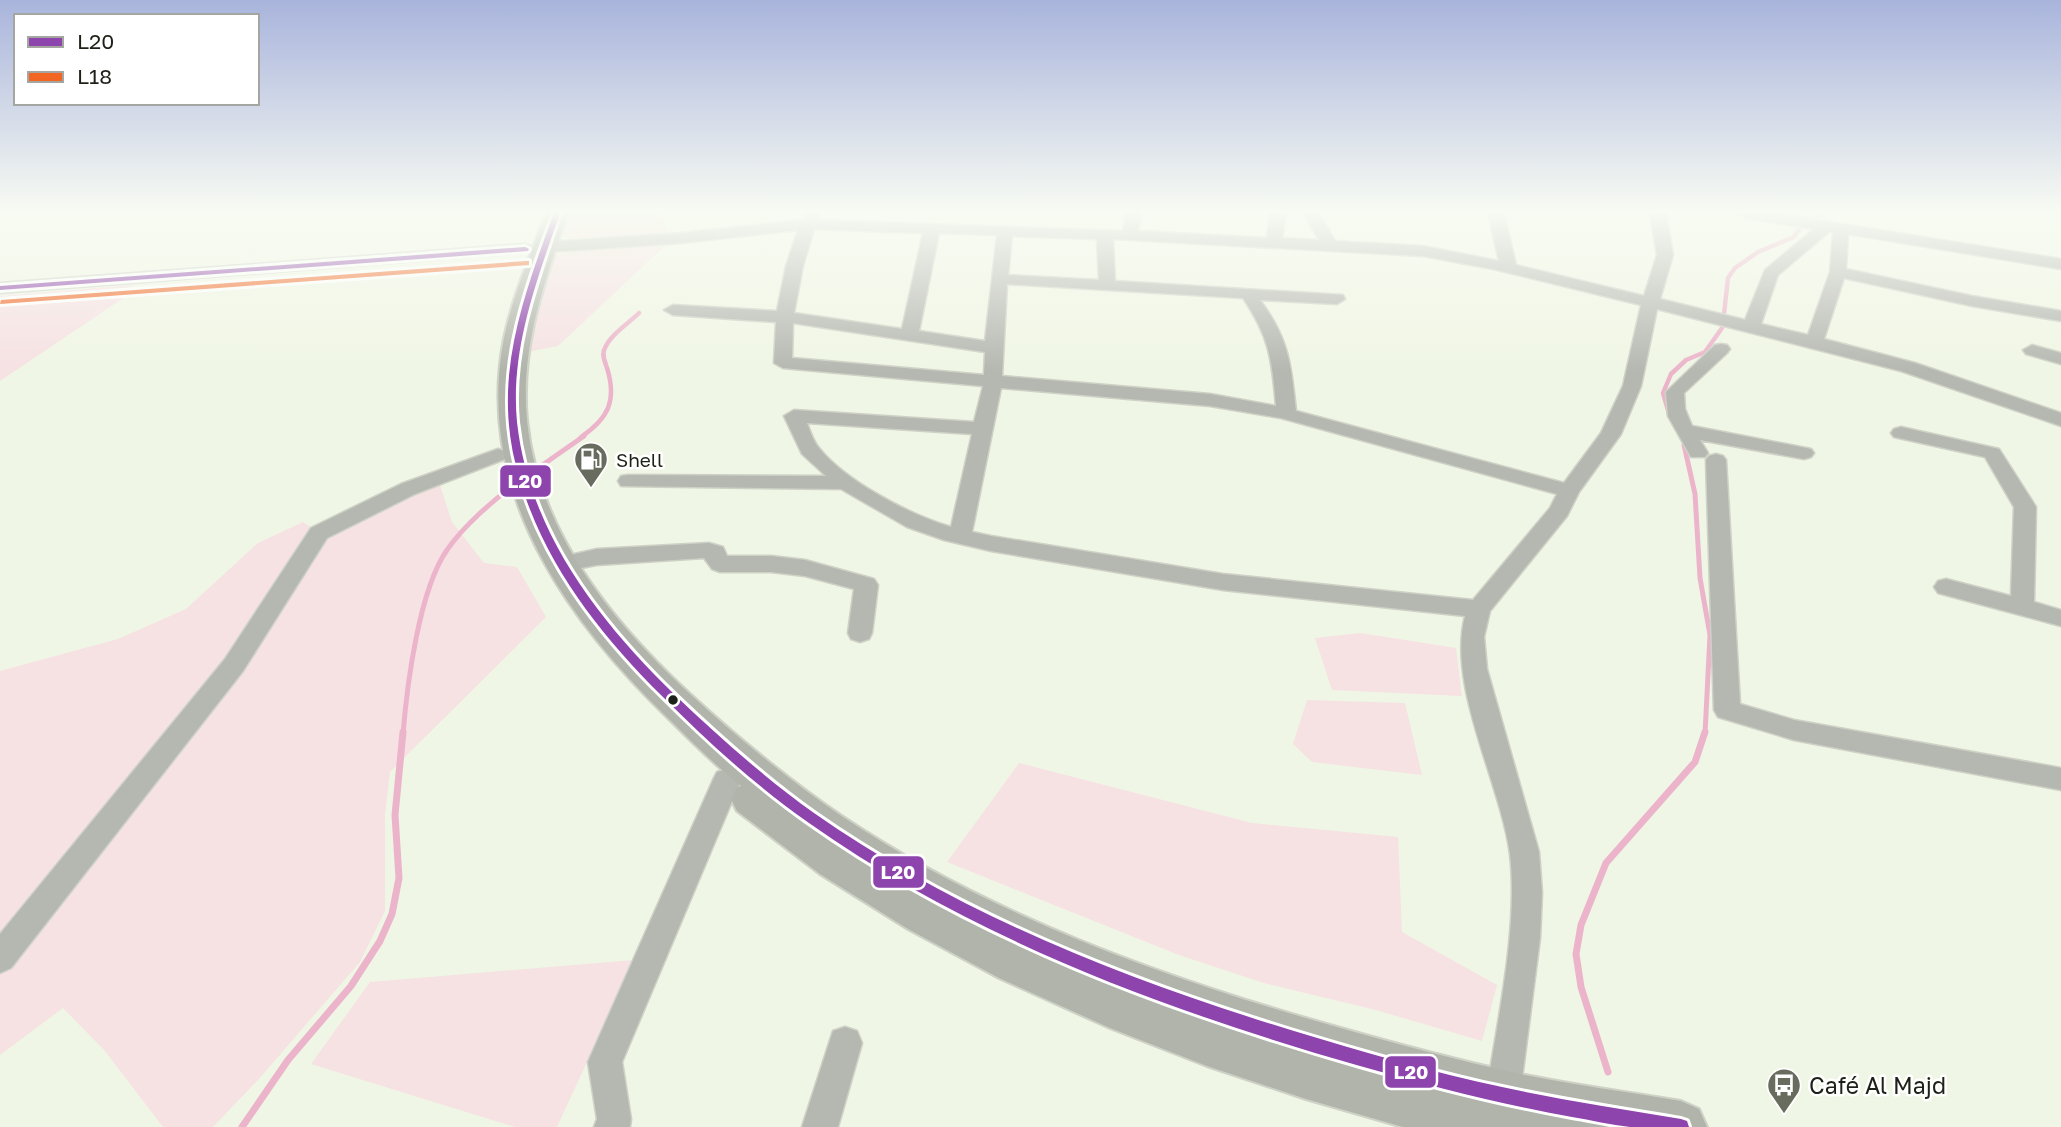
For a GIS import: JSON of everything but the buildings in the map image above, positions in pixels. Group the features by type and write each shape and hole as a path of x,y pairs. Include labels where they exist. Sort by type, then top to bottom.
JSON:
{"highway":[{"path":"527,266 502,320 493,367 491,410 535,559 580,629 643,703 727,780 808,843 855,874 975,943 1125,1012 1256,1060 1351,1089 1503,1116 1681,1127"},
{"path":"510,474 560,564 624,652 665,696 713,740 769,786 833,831 908,878 1017,934 1143,988 1283,1036 1436,1105"}],"street":[{"path":"0,288 293,266"},
{"path":"796,266 786,317 783,363 1210,400 1287,414 1569,491"},
{"path":"909,335 924,266"},
{"path":"960,536 993,381 1001,266"},
{"path":"1106,266 1107,286"},
{"path":"1501,266 1908,367 2061,419"},
{"path":"1503,1116 1527,893 1524,852 1474,668 1472,637 1479,609 1559,511 1569,491 1611,434 1632,386 1650,304 1662,266"},
{"path":"1751,327 1771,273 1780,266"},
{"path":"1814,342 1838,272 1837,266"},
{"path":"1838,272 1972,301 2061,316"},
{"path":"999,279 1337,299"},
{"path":"1248,294 1265,318 1280,351 1287,414"},
{"path":"673,310 786,317 995,348"},
{"path":"1721,349 1675,393 1674,407 1685,431 1707,456 1727,710 1794,730 2061,779"},
{"path":"2032,350 2061,359"},
{"path":"984,429 794,415 809,450 846,483 874,502 916,522 960,536 1147,573 1479,609"},
{"path":"1685,431 1804,453"},
{"path":"1901,433 1992,453 2025,508 2022,607"},
{"path":"0,958 234,665 319,534 408,489 510,474"},
{"path":"628,481 846,483"},
{"path":"560,564 597,556 709,550 715,552 716,560 720,564 771,564 805,568 866,584 860,633"},
{"path":"1946,587 2061,618"},
{"path":"612,1127 614,1119 605,1062 727,780"},
{"path":"820,1127 845,1043"}],"shaded area":[{"path":"549,266 644,266 558,346 527,352"},
{"path":"133,285 122,299 0,381 0,296"},
{"path":"440,485 452,522 484,563 517,567 546,617 390,772 385,815 385,911 360,962 258,1080 213,1127 163,1127 105,1051 63,1008 0,1055 0,671 118,639 186,609 258,543 303,522 326,537 374,510"},
{"path":"1360,633 1456,648 1462,696 1332,690 1315,638"},
{"path":"1307,700 1405,703 1422,775 1312,762 1293,744"},
{"path":"1019,763 1252,823 1398,837 1402,932 1497,985 1482,1041 1376,1010 1264,983 1179,955 947,862"},
{"path":"634,960 557,1127 515,1127 311,1064 370,982"}],"waterway":[{"path":"1724,314 1728,278 1738,266"},
{"path":"581,437 598,423 611,399 610,379 604,358 607,343 639,313"},
{"path":"1670,417 1663,393 1671,374 1686,360 1705,352 1722,328"},
{"path":"531,473 584,436"},
{"path":"1684,445 1695,494 1700,578 1710,635 1705,734"},
{"path":"403,734 416,639 437,567 462,531 517,482"},
{"path":"242,1127 288,1060 351,986 380,941 392,914 399,878 395,815 403,732"},
{"path":"1608,1072 1581,987 1576,954 1581,925 1606,863 1695,762 1705,732"}],"transit line":[{"name":"L20","path":"0,288 302,266"},
{"name":"L18","path":"1,302 491,266"},
{"name":"L20","path":"539,266 517,342 512,396 513,423 520,464 532,504 569,577 619,644 695,721 770,787 831,831 949,901 1073,959 1201,1008 1332,1050 1452,1083 1544,1104 1681,1127"}],"place":[{"name":"Shell","path":"591,489"},
{"name":"Café Al Majd","path":"1784,1115"}]}
